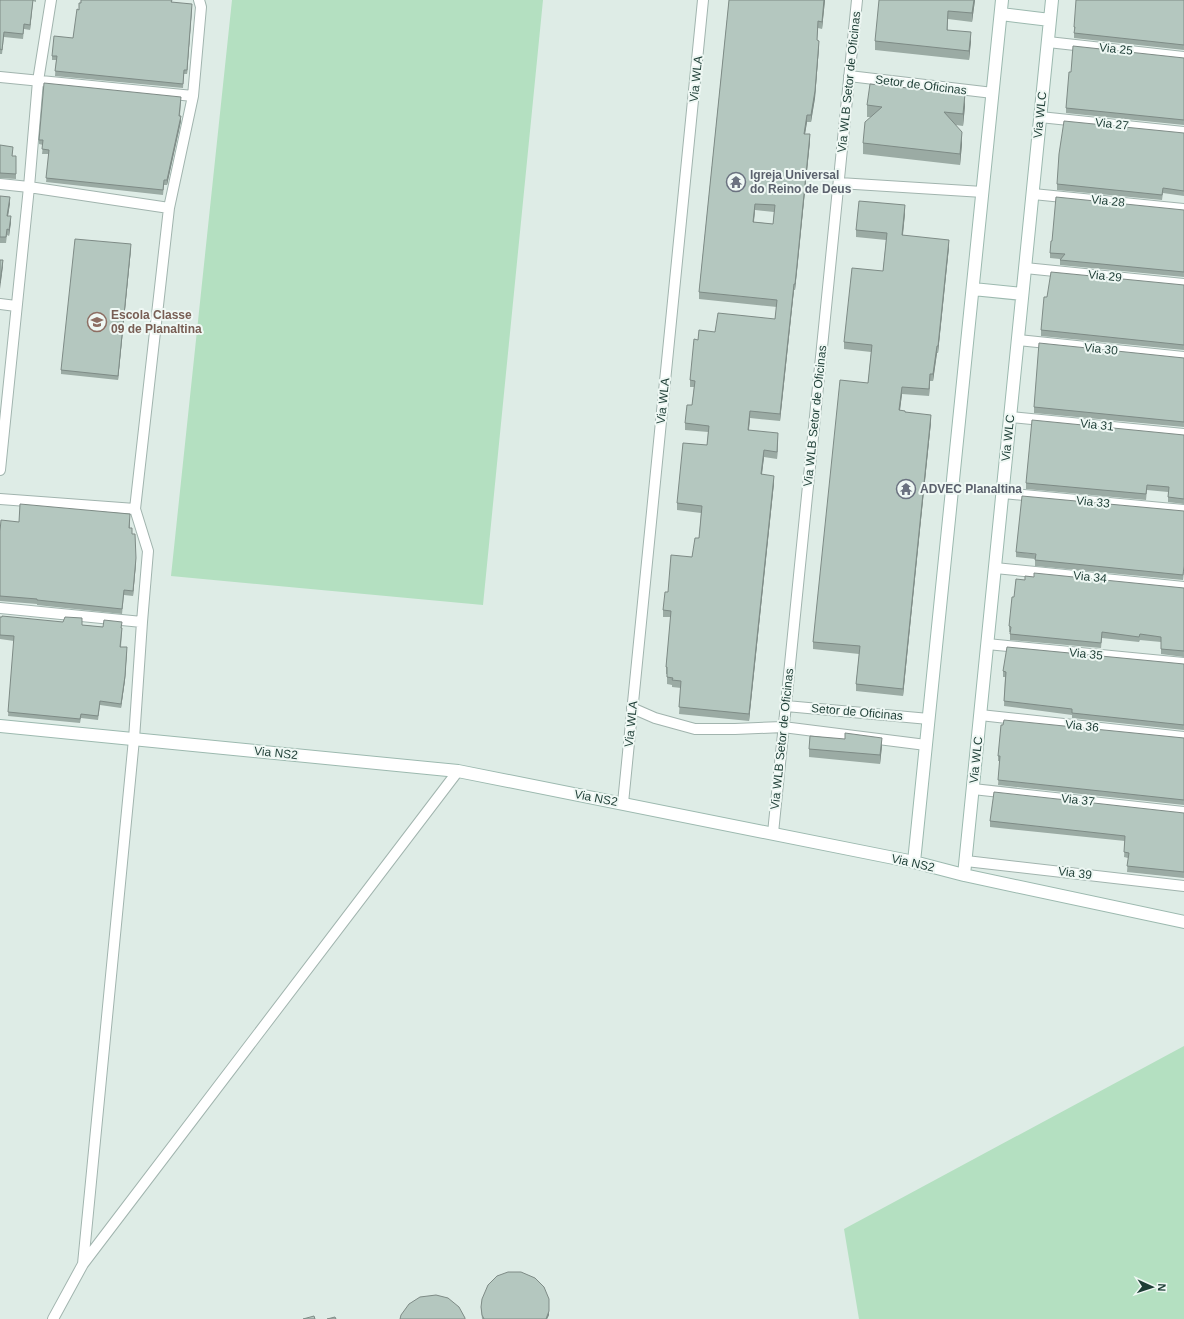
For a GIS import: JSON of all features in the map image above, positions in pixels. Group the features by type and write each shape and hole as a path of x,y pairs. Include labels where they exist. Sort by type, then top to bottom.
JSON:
{"street":[{"path":"0,470 4,385 16,306 29,187 38,81 51,0"},
{"path":"83,1264 134,739 148,551 135,509 169,208 192,96 201,7 199,0"},
{"name":"Via WLA","path":"623,803 704,0"},
{"name":"Via WLB Setor de Oficinas","path":"773,833 857,0"},
{"path":"914,862 1002,0"},
{"name":"Via WLC","path":"964,875 1052,0"},
{"path":"1001,14 1050,20"},
{"name":"Via 25","path":"1048,42 1184,57"},
{"name":"Setor de Oficinas","path":"850,76 993,93"},
{"path":"0,77 192,96"},
{"name":"Via 27","path":"1040,117 1184,132"},
{"path":"839,183 983,192"},
{"path":"0,184 169,208"},
{"name":"Via 28","path":"1032,194 1184,209"},
{"name":"Via 29","path":"1025,268 1184,284"},
{"path":"973,289 1022,294"},
{"path":"0,304 16,306"},
{"name":"Via 30","path":"1018,340 1184,357"},
{"name":"Via 31","path":"1010,417 1184,434"},
{"name":"Via 33","path":"1003,493 1184,510"},
{"path":"0,499 135,509"},
{"name":"Via 34","path":"995,568 1184,587"},
{"path":"0,608 142,622"},
{"name":"Via 35","path":"987,644 1184,663"},
{"name":"Setor de Oficinas","path":"786,706 929,719"},
{"path":"632,708 655,718 695,729 783,727 926,745"},
{"name":"Via 36","path":"980,715 1184,737"},
{"name":"Via NS2","path":"0,726 458,771 914,862 964,875 1184,922"},
{"path":"53,1319 83,1264 458,771"},
{"name":"Via 37","path":"973,789 1184,812"},
{"name":"Via 39","path":"966,861 1184,886"}],"green space":[{"path":"232,0 543,0 483,605 171,576"},
{"path":"1184,1046 1184,1319 859,1319 844,1229"}],"building":[{"path":"0,0 33,0 30,25 24,24 23,34 4,32 2,50 0,49"},
{"path":"81,0 172,0 171,2 192,4 187,70 184,70 183,84 55,71 57,56 52,56 54,36 73,38 77,9 79,10 79,3 81,3"},
{"path":"729,0 824,0 822,22 818,21 817,40 819,41 815,91 811,115 807,115 804,134 810,134 780,414 750,411 748,430 778,433 777,452 764,450 761,474 774,476 749,714 679,707 681,681 672,680 673,678 667,677 666,667 671,611 663,610 665,592 668,592 671,555 692,557 695,538 699,538 702,506 677,503 683,443 707,445 709,426 685,423 687,405 692,405 695,381 690,380 694,339 698,340 699,330 715,332 718,313 775,319 777,300 699,292","holes":["755,204 775,205 773,224 753,222"]},
{"path":"879,0 974,0 972,13 948,11 947,30 971,32 969,51 875,41"},
{"path":"1076,0 1184,0 1184,45 1074,33"},
{"path":"1073,46 1184,58 1184,120 1066,108"},
{"path":"44,83 181,97 179,116 181,116 167,180 164,180 163,190 46,178 49,150 42,149 43,140 39,140"},
{"path":"870,84 965,94 963,114 944,112 962,132 960,154 863,143 865,122 882,107 867,105"},
{"path":"1064,121 1184,133 1184,191 1163,188 1162,195 1057,184 1059,154"},
{"path":"0,145 13,147 12,156 16,156 16,174 0,173"},
{"path":"0,196 10,197 7,216 11,216 9,230 7,229 6,237 0,237"},
{"path":"1056,197 1184,210 1184,272 1060,260 1065,254 1050,253"},
{"path":"859,201 905,205 902,235 949,240 938,346 933,374 930,374 929,389 902,387 899,410 931,415 903,689 856,684 860,646 813,642 840,380 868,383 872,345 844,342 852,268 883,271 887,233 856,230"},
{"path":"75,239 131,244 118,376 61,370"},
{"path":"0,260 3,260 0,283"},
{"path":"1051,272 1184,285 1184,345 1041,330 1044,297 1047,297"},
{"path":"1039,343 1184,358 1184,422 1034,407"},
{"path":"1032,420 1184,435 1184,499 1168,497 1169,487 1147,485 1146,494 1026,483"},
{"path":"1022,496 1184,511 1183,575 1035,560 1036,554 1016,552"},
{"path":"20,504 130,514 129,528 132,528 132,534 135,534 136,558 133,591 124,590 122,609 0,596 1,520 19,522"},
{"path":"1034,573 1184,588 1184,651 1161,649 1161,637 1140,634 1139,637 1102,632 1101,643 1010,634 1011,627 1009,626 1012,597 1014,597 1016,579 1025,580 1025,576 1034,577"},
{"path":"0,617 63,622 65,617 82,618 82,625 103,627 104,620 122,622 120,647 127,647 121,704 100,701 98,716 81,714 80,719 8,712 14,636 0,635"},
{"path":"1007,647 1184,664 1184,725 1072,713 1072,709 1004,701 1006,672 1003,671"},
{"path":"1004,720 1184,738 1184,800 998,780 1000,756 998,756 1001,725 1003,725"},
{"path":"845,733 882,738 880,755 809,749 810,736 845,739"},
{"path":"994,792 1184,813 1184,872 1127,866 1129,853 1124,852 1125,836 990,821"},
{"path":"508,1272 521,1272 535,1278 544,1287 549,1299 549,1311 546,1319 484,1319 481,1307 482,1299 488,1285 497,1276"},
{"path":"436,1295 448,1298 459,1307 465,1319 400,1319 401,1315 409,1304 420,1297"},
{"path":"314,1316 315,1319 303,1319"}],"place":[{"name":"Igreja Universal do Reino de Deus","path":"736,182"},
{"name":"Escola Classe 09 de Planaltina","path":"97,322"},
{"name":"ADVEC Planaltina","path":"906,489"}]}
